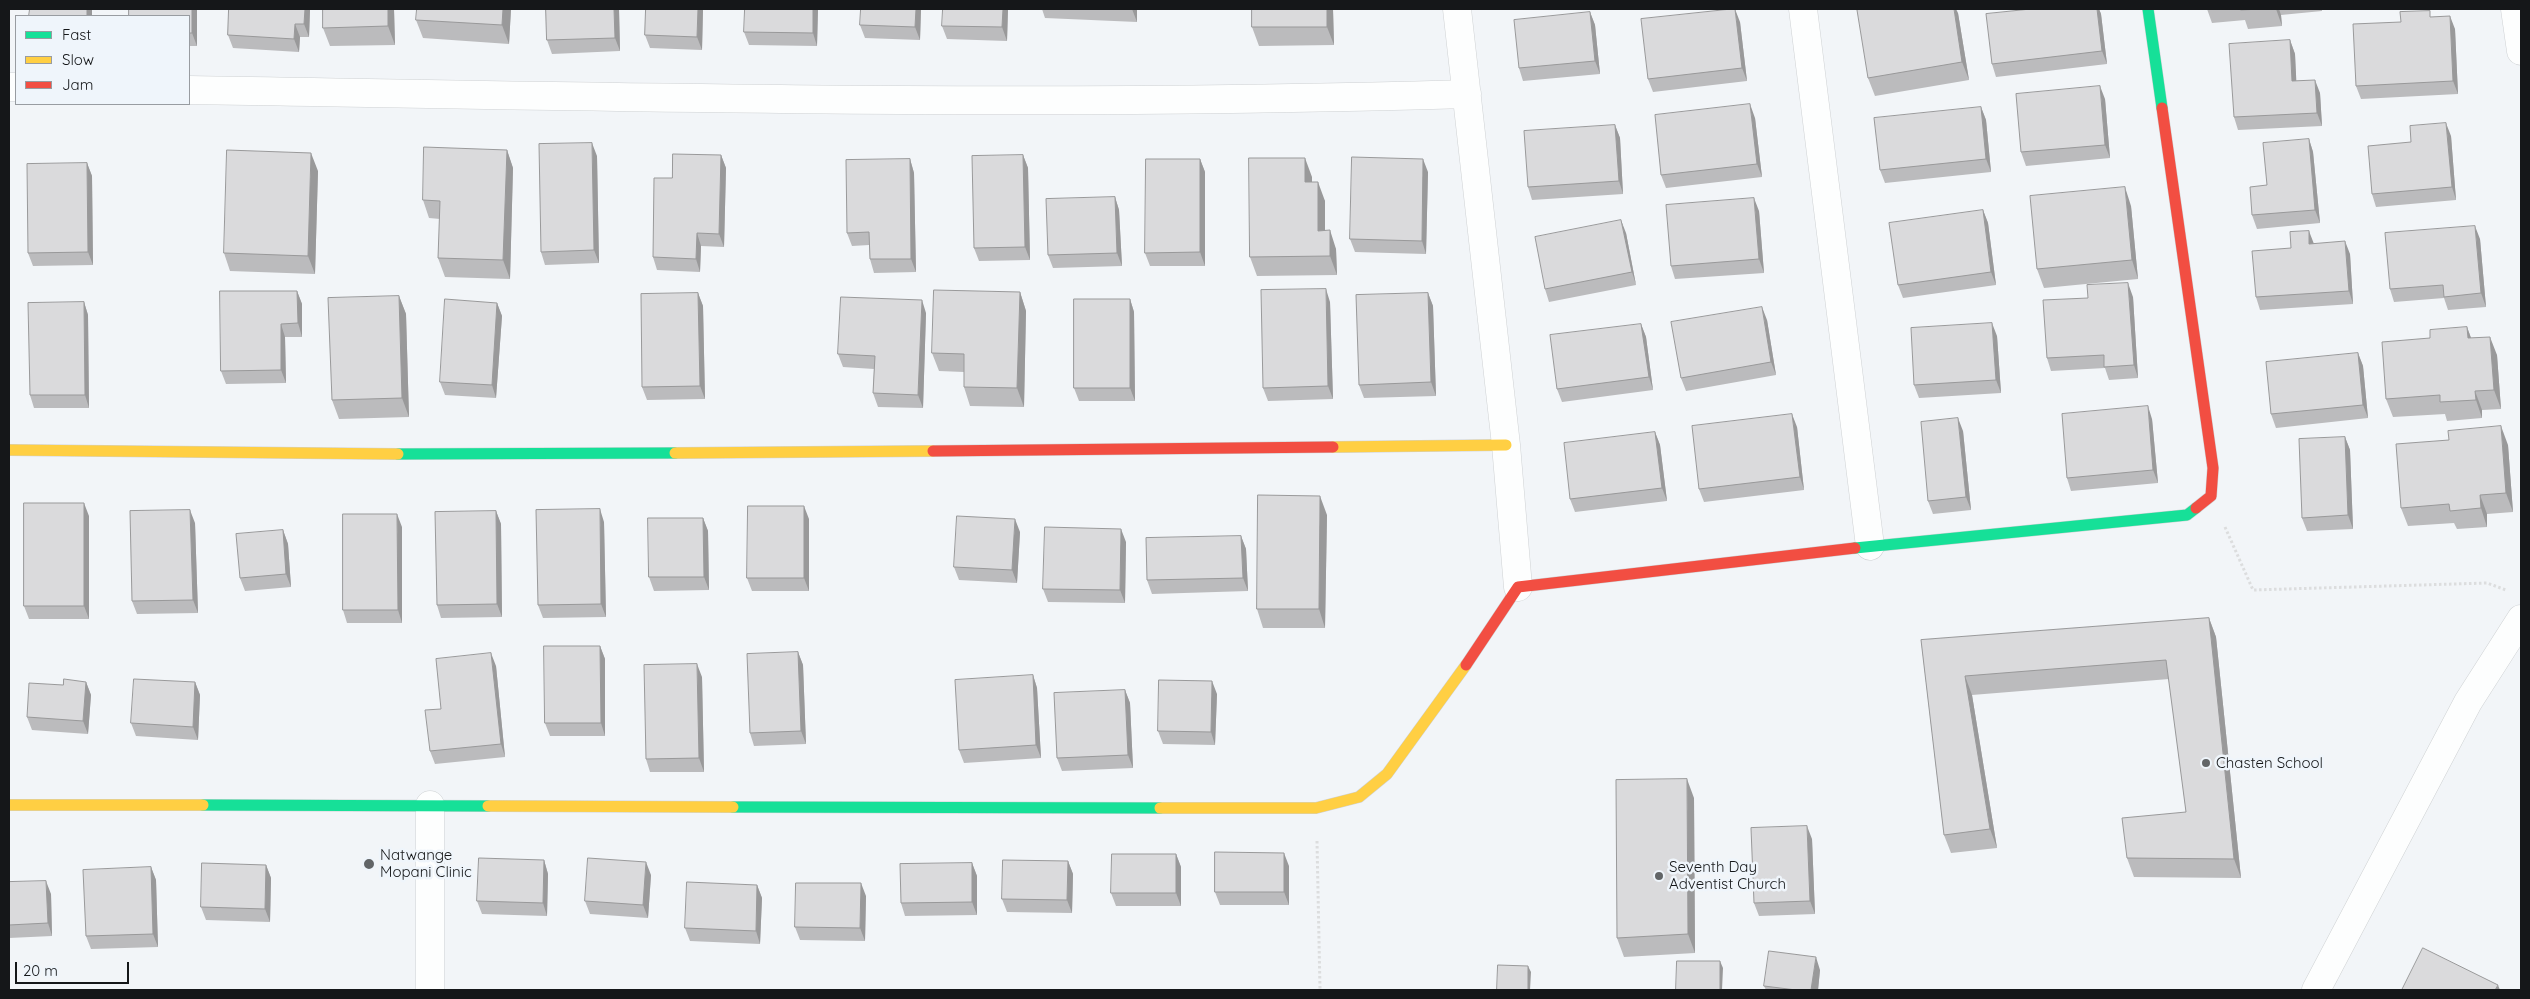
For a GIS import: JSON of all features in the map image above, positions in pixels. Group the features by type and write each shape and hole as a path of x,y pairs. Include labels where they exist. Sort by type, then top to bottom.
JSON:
{"street":[{"path":"9,805 1316,808 1359,797 1387,774 1449,690 1518,587 1506,445 1457,9"},
{"path":"1803,9 1870,546"},
{"path":"1518,587 1870,546 2188,515 2211,496 2213,468 2148,9"},
{"path":"2516,9 2521,51"},
{"path":"190,90 864,100 1269,100 1467,94"},
{"path":"9,450 480,455 1506,445"},
{"path":"2316,990 2468,702 2521,619"},
{"path":"430,806 430,990"}],"path":[{"path":"2211,496 2253,590 2487,583 2513,592"},
{"path":"1316,808 1320,990"}],"building":[{"path":"30,9 87,9 87,15 29,15"},
{"path":"129,9 192,9 192,33 190,33 190,15 129,15"},
{"path":"229,9 305,9 304,24 295,24 294,39 228,35"},
{"path":"323,9 388,9 388,26 323,28"},
{"path":"417,9 503,9 502,25 416,20"},
{"path":"546,9 614,9 615,38 547,40"},
{"path":"646,9 698,9 697,37 645,35"},
{"path":"745,9 813,9 813,33 744,32"},
{"path":"861,9 916,9 915,27 860,25"},
{"path":"943,9 1003,9 1002,27 942,26"},
{"path":"1252,9 1327,9 1327,27 1252,27"},
{"path":"1735,9 1742,68 1648,79 1641,19"},
{"path":"1954,9 1962,62 1868,78 1857,10"},
{"path":"2031,9 2097,9 2102,51 1992,64 1986,14"},
{"path":"2430,11 2430,17 2450,16 2453,81 2356,86 2353,24 2401,22 2400,12"},
{"path":"1590,12 1595,61 1519,68 1514,20"},
{"path":"2290,40 2292,81 2315,80 2317,113 2234,117 2229,44"},
{"path":"2100,86 2105,145 2021,152 2016,94"},
{"path":"1750,104 1757,164 1661,175 1655,115"},
{"path":"1981,107 1986,159 1880,170 1874,118"},
{"path":"2446,123 2452,187 2372,194 2368,146 2411,142 2410,126"},
{"path":"1615,125 1619,181 1528,187 1524,131"},
{"path":"2309,139 2315,210 2252,215 2250,187 2267,185 2263,143"},
{"path":"592,143 594,250 541,252 539,144"},
{"path":"424,147 507,150 503,260 438,258 440,201 423,200"},
{"path":"227,150 311,153 308,256 224,253"},
{"path":"673,154 721,155 719,234 697,233 696,259 653,257 654,178 672,178"},
{"path":"1023,155 1025,247 974,248 972,156"},
{"path":"1352,157 1423,159 1422,241 1350,239"},
{"path":"1249,158 1305,158 1305,182 1318,182 1318,231 1330,230 1330,256 1250,257"},
{"path":"910,159 911,259 870,259 869,232 847,233 846,160"},
{"path":"1146,159 1200,159 1200,252 1145,253"},
{"path":"87,163 88,252 28,253 27,164"},
{"path":"2125,187 2132,260 2037,269 2030,196"},
{"path":"1115,197 1117,253 1048,255 1046,199"},
{"path":"1754,198 1759,259 1671,266 1666,205"},
{"path":"1983,210 1991,272 1898,285 1889,223"},
{"path":"1621,220 1632,272 1545,289 1535,237"},
{"path":"2475,226 2481,293 2444,297 2443,285 2390,289 2385,233"},
{"path":"2309,231 2309,244 2345,241 2349,291 2256,297 2252,251 2291,248 2290,232"},
{"path":"2128,283 2134,365 2104,367 2104,355 2047,358 2043,300 2088,298 2087,285"},
{"path":"1326,289 1328,386 1263,388 1261,290"},
{"path":"934,290 1020,292 1017,388 964,387 964,354 932,353"},
{"path":"220,291 297,291 298,323 281,324 281,370 221,371"},
{"path":"698,293 700,386 642,387 641,294"},
{"path":"1428,293 1431,382 1359,385 1356,295"},
{"path":"399,296 402,398 332,400 328,298"},
{"path":"841,297 922,300 918,395 873,393 875,356 838,354"},
{"path":"445,299 497,303 492,385 440,382"},
{"path":"1074,299 1130,299 1130,388 1074,388"},
{"path":"84,302 85,395 30,395 28,303"},
{"path":"1762,307 1771,362 1681,378 1671,322"},
{"path":"1992,323 1996,380 1914,385 1911,328"},
{"path":"1641,324 1649,377 1557,389 1550,335"},
{"path":"2467,327 2468,338 2490,337 2494,390 2475,391 2476,400 2440,402 2440,395 2386,399 2382,342 2430,338 2430,330"},
{"path":"2358,353 2363,405 2271,414 2266,362"},
{"path":"2148,406 2153,470 2067,478 2062,414"},
{"path":"1792,414 1800,477 1699,489 1692,426"},
{"path":"1958,418 1966,497 1928,501 1921,422"},
{"path":"2501,426 2506,493 2480,495 2481,508 2450,511 2449,504 2401,508 2396,444 2449,440 2448,431"},
{"path":"1655,432 1662,488 1570,499 1564,443"},
{"path":"2345,437 2348,515 2302,518 2299,439"},
{"path":"1258,495 1320,496 1319,609 1257,609"},
{"path":"24,503 84,503 84,606 24,606"},
{"path":"748,506 804,506 804,578 747,578"},
{"path":"600,509 601,604 538,605 536,510"},
{"path":"190,510 193,600 132,601 130,511"},
{"path":"496,511 497,604 437,605 435,512"},
{"path":"343,514 397,514 398,610 343,610"},
{"path":"957,516 1015,519 1012,570 954,567"},
{"path":"648,518 703,518 704,577 649,577"},
{"path":"1045,527 1121,529 1120,590 1043,589"},
{"path":"283,530 286,574 240,578 236,534"},
{"path":"1241,536 1243,578 1147,580 1146,538"},
{"name":"Chasten School","path":"2209,618 2234,859 2127,858 2122,818 2186,812 2166,660 1965,676 1990,829 1944,835 1921,640"},
{"path":"544,646 600,646 601,723 545,723"},
{"path":"798,652 801,731 750,733 747,654"},
{"path":"491,653 501,744 430,751 425,710 441,709 436,659"},
{"path":"697,664 699,758 646,759 644,665"},
{"path":"1033,675 1036,745 959,750 955,680"},
{"path":"64,679 86,682 83,721 27,717 29,683 63,685"},
{"path":"134,679 195,682 193,727 131,723"},
{"path":"1159,680 1212,681 1211,732 1158,731"},
{"path":"1125,690 1128,755 1057,758 1054,693"},
{"name":"Seventh Day Adventist Church","path":"1687,779 1688,934 1617,938 1616,780"},
{"path":"1807,826 1810,901 1754,903 1751,828"},
{"path":"1215,852 1284,853 1284,892 1215,892"},
{"path":"1112,854 1176,854 1176,893 1111,893"},
{"path":"479,858 544,860 543,903 477,901"},
{"path":"588,858 646,862 643,905 585,901"},
{"path":"1003,860 1068,861 1067,900 1002,899"},
{"path":"202,863 266,865 265,909 201,907"},
{"path":"972,863 972,902 901,903 900,864"},
{"path":"151,867 153,934 86,936 83,870"},
{"path":"46,881 48,923 9,925 9,882"},
{"path":"687,882 757,885 756,931 685,928"},
{"path":"796,883 861,883 860,928 795,927"},
{"path":"2423,948 2498,985 2495,990 2402,990"},
{"path":"1769,951 1816,957 1811,990 1764,986"},
{"path":"1677,961 1720,961 1720,990 1676,990"},
{"path":"1498,965 1528,966 1528,990 1497,990"}],"traffic: fast":[{"path":"2148,9 2162,108"},
{"path":"398,454 675,453"},
{"path":"1855,548 2187,515 2196,508"},
{"path":"203,805 488,806"},
{"path":"733,807 1160,808"}],"traffic: slow":[{"path":"1333,447 1506,445"},
{"path":"9,450 398,454"},
{"path":"675,453 933,451"},
{"path":"1160,808 1316,808 1359,797 1387,774 1466,665"},
{"path":"9,805 203,805"},
{"path":"488,806 733,807"}],"traffic: jam":[{"path":"2162,108 2213,468 2211,496 2196,508"},
{"path":"933,451 1333,447"},
{"path":"1466,665 1518,587 1855,548"}],"place":[{"name":"Chasten School","path":"2206,763"},
{"name":"Natwange Mopani Clinic","path":"369,864"},
{"name":"Seventh Day Adventist Church","path":"1659,876"}]}
